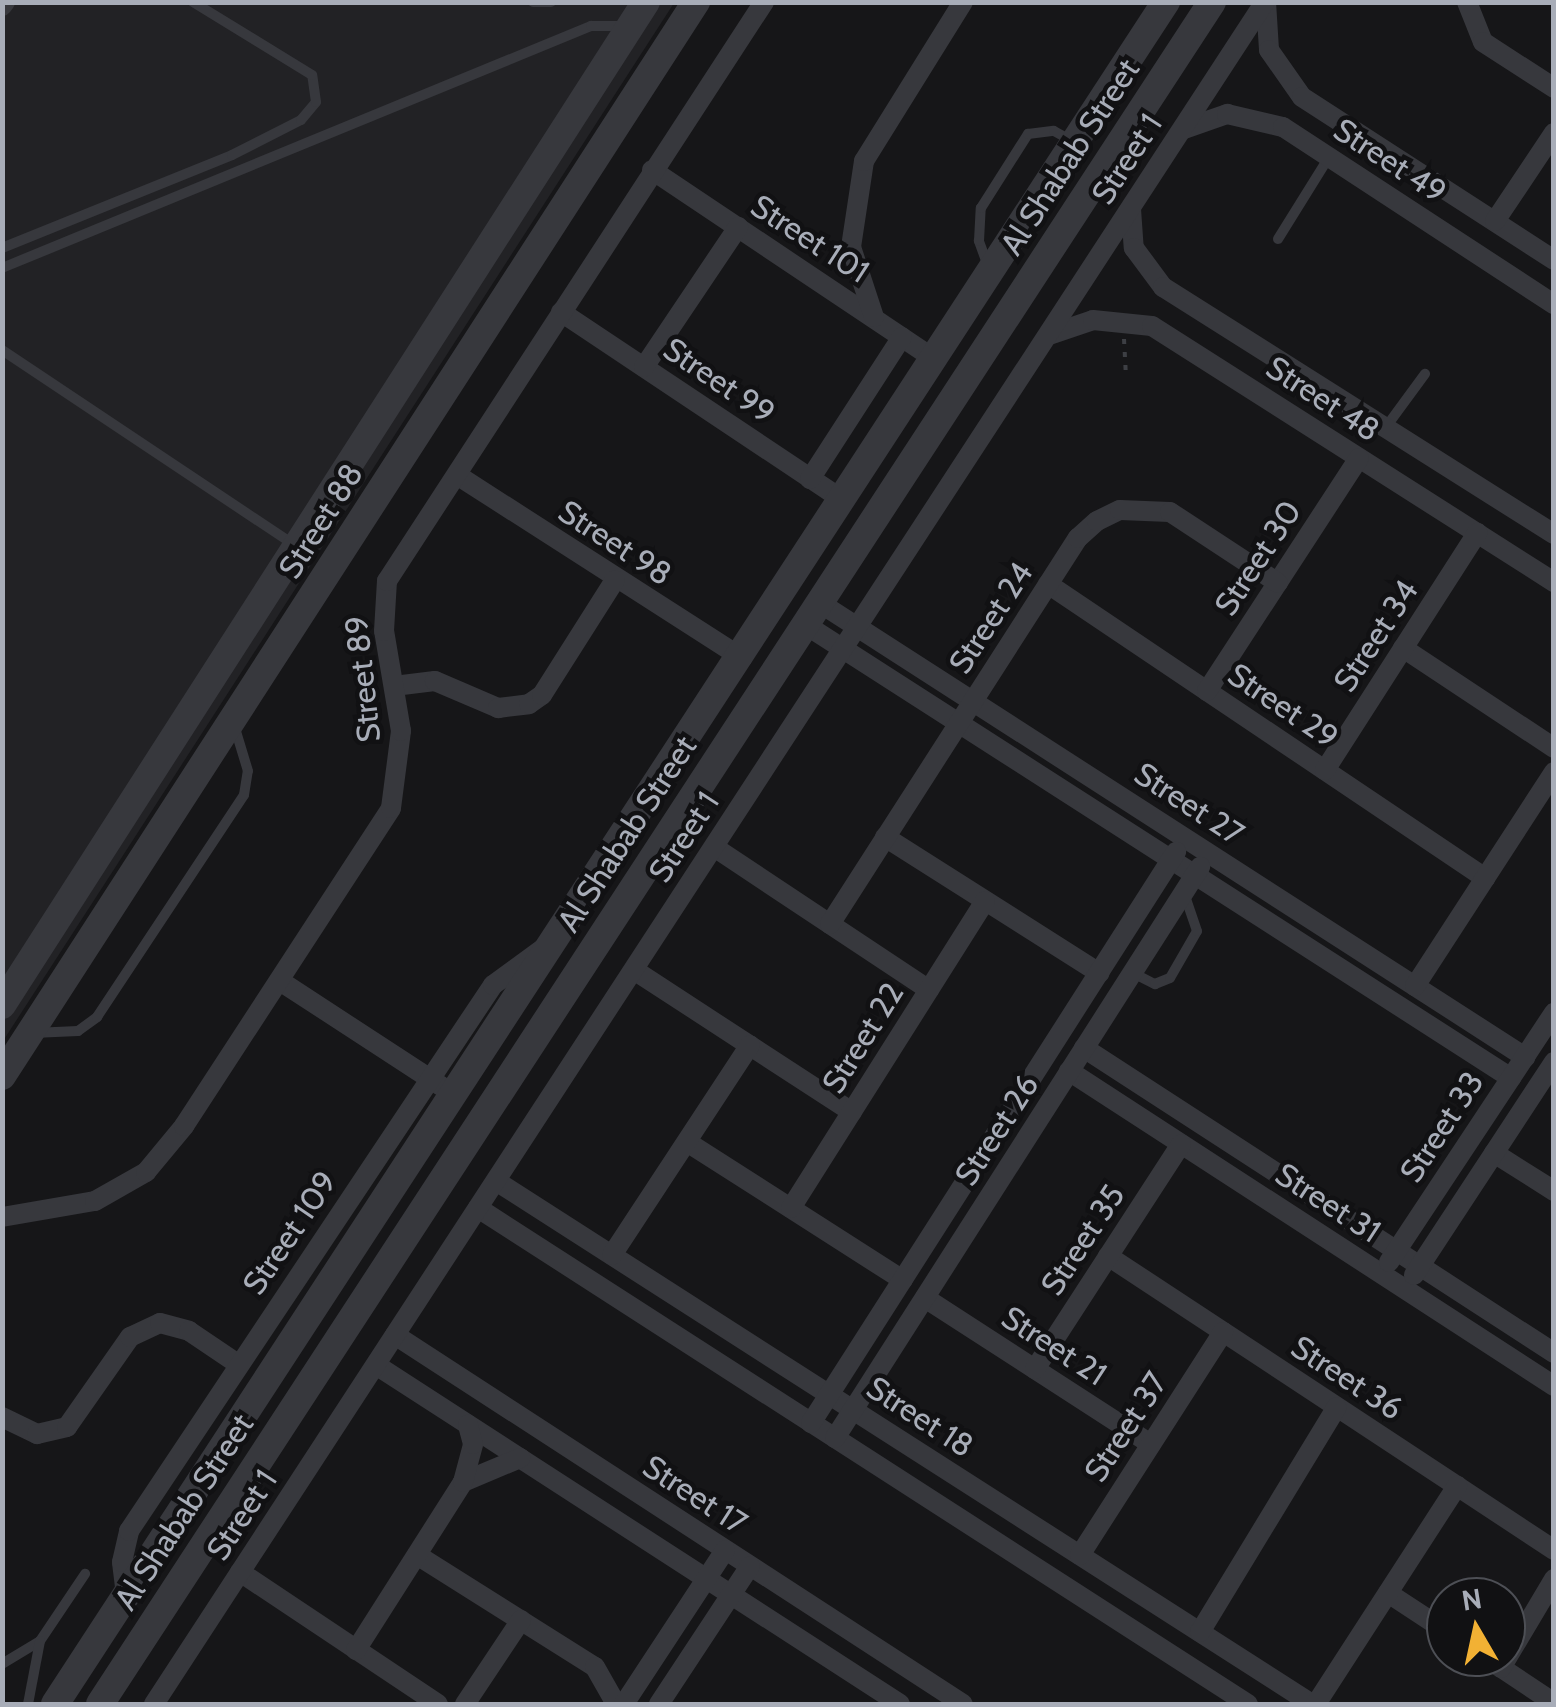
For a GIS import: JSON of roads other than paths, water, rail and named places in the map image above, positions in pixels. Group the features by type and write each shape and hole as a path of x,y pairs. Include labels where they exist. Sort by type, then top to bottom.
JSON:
{"street":[{"name":"Street 88","path":"2,1076 696,2"},
{"name":"Street 89","path":"2,1217 95,1201 146,1172 184,1126 391,808 401,763 384,630 387,581 764,2"},
{"path":"874,317 851,247 864,162 963,2"},
{"name":"Al Shabab Street","path":"55,1704 490,1046 1166,2"},
{"name":"Al Shabab Street","path":"100,1704 1212,2"},
{"name":"Street 1","path":"162,1702 240,1572 1266,2"},
{"name":"Street 49","path":"1266,2 1269,50 1302,98 1554,260"},
{"path":"1467,2 1483,42 1554,88"},
{"name":"Street 88","path":"2,1005 638,14"},
{"name":"Street 49","path":"1182,130 1228,114 1256,117 1329,157 1554,304"},
{"path":"1494,221 1554,132"},
{"name":"Street 101","path":"652,170 933,358"},
{"name":"Street 48","path":"1130,208 1134,248 1163,287 1554,534"},
{"path":"644,367 738,228"},
{"path":"994,267 1028,285"},
{"name":"Street 99","path":"560,312 843,500"},
{"name":"Street 48","path":"1047,336 1093,320 1123,319 1152,326 1554,582"},
{"path":"810,479 902,338"},
{"name":"Street 30","path":"1207,691 1359,458"},
{"name":"Street 98","path":"458,475 615,580 742,658"},
{"name":"Street 24","path":"830,924 1048,584 1097,521 1145,507 1170,512 1278,582"},
{"name":"Street 34","path":"1325,770 1477,533"},
{"path":"290,559 318,590"},
{"path":"394,686 435,681 498,708 529,704 542,695 615,580"},
{"name":"Street 29","path":"1048,584 1485,878"},
{"name":"Street 27","path":"813,614 858,627 1525,1056"},
{"name":"Street 27","path":"813,614 843,649 1172,860 1189,884 1511,1078"},
{"path":"1404,648 1554,748"},
{"path":"1415,986 1554,772"},
{"path":"886,838 1099,973"},
{"name":"Street 26","path":"812,1423 1186,838"},
{"path":"714,847 929,990"},
{"name":"Street 26","path":"834,1438 1209,853"},
{"name":"Street 22","path":"790,1208 985,901"},
{"name":"Street 109","path":"126,1595 122,1562 129,1530 238,1364 493,985 560,938"},
{"path":"634,970 852,1112"},
{"path":"280,981 455,1096"},
{"name":"Street 33","path":"1381,1274 1554,1013"},
{"path":"490,1046 520,1063"},
{"path":"612,1255 750,1046"},
{"name":"Street 31","path":"1084,1048 1554,1354"},
{"name":"Street 33","path":"1405,1289 1554,1062"},
{"name":"Street 31","path":"1069,1071 1554,1386"},
{"path":"687,1142 903,1280"},
{"name":"Street 35","path":"1034,1369 1181,1144"},
{"path":"1494,1153 1554,1192"},
{"name":"Street 18","path":"496,1180 1314,1704"},
{"name":"Street 18","path":"478,1208 1248,1704"},
{"name":"Street 36","path":"1108,1256 1554,1550"},
{"name":"Street 21","path":"925,1298 1151,1444"},
{"path":"2,1417 37,1434 66,1426 130,1337 160,1323 189,1331 238,1364"},
{"name":"Street 37","path":"1080,1555 1223,1332"},
{"name":"Street 17","path":"396,1335 963,1704"},
{"name":"Street 17","path":"376,1365 900,1704"},
{"path":"1200,1632 1337,1407"},
{"path":"356,1650 463,1482 473,1444 468,1425"},
{"path":"463,1482 520,1458"},
{"path":"1314,1704 1458,1486"},
{"path":"624,1704 725,1550"},
{"path":"417,1555 595,1667 633,1670 650,1664"},
{"path":"659,1704 750,1566"},
{"path":"240,1572 438,1704"},
{"path":"1526,1617 1554,1579"},
{"path":"1388,1593 1426,1619"},
{"path":"465,1704 521,1620"},
{"path":"595,1667 616,1704"},
{"path":"1516,1677 1554,1702"},
{"path":"675,1680 679,1704"}],"lane":[{"path":"2,248 232,155 301,120 316,102 312,75 193,2"},
{"path":"532,2 551,2"},
{"path":"2,268 592,26 638,14"},
{"path":"994,267 978,241 981,208 1028,134 1054,130 1074,143"},
{"path":"1278,238 1329,157"},
{"path":"2,350 290,559"},
{"path":"1386,428 1426,374"},
{"path":"32,1033 78,1031 97,1017 244,795 248,771 233,724"},
{"path":"1132,972 1155,984 1170,978 1197,931 1189,884"},
{"path":"28,1704 40,1641 85,1574"},
{"path":"2,1664 40,1641"}]}
